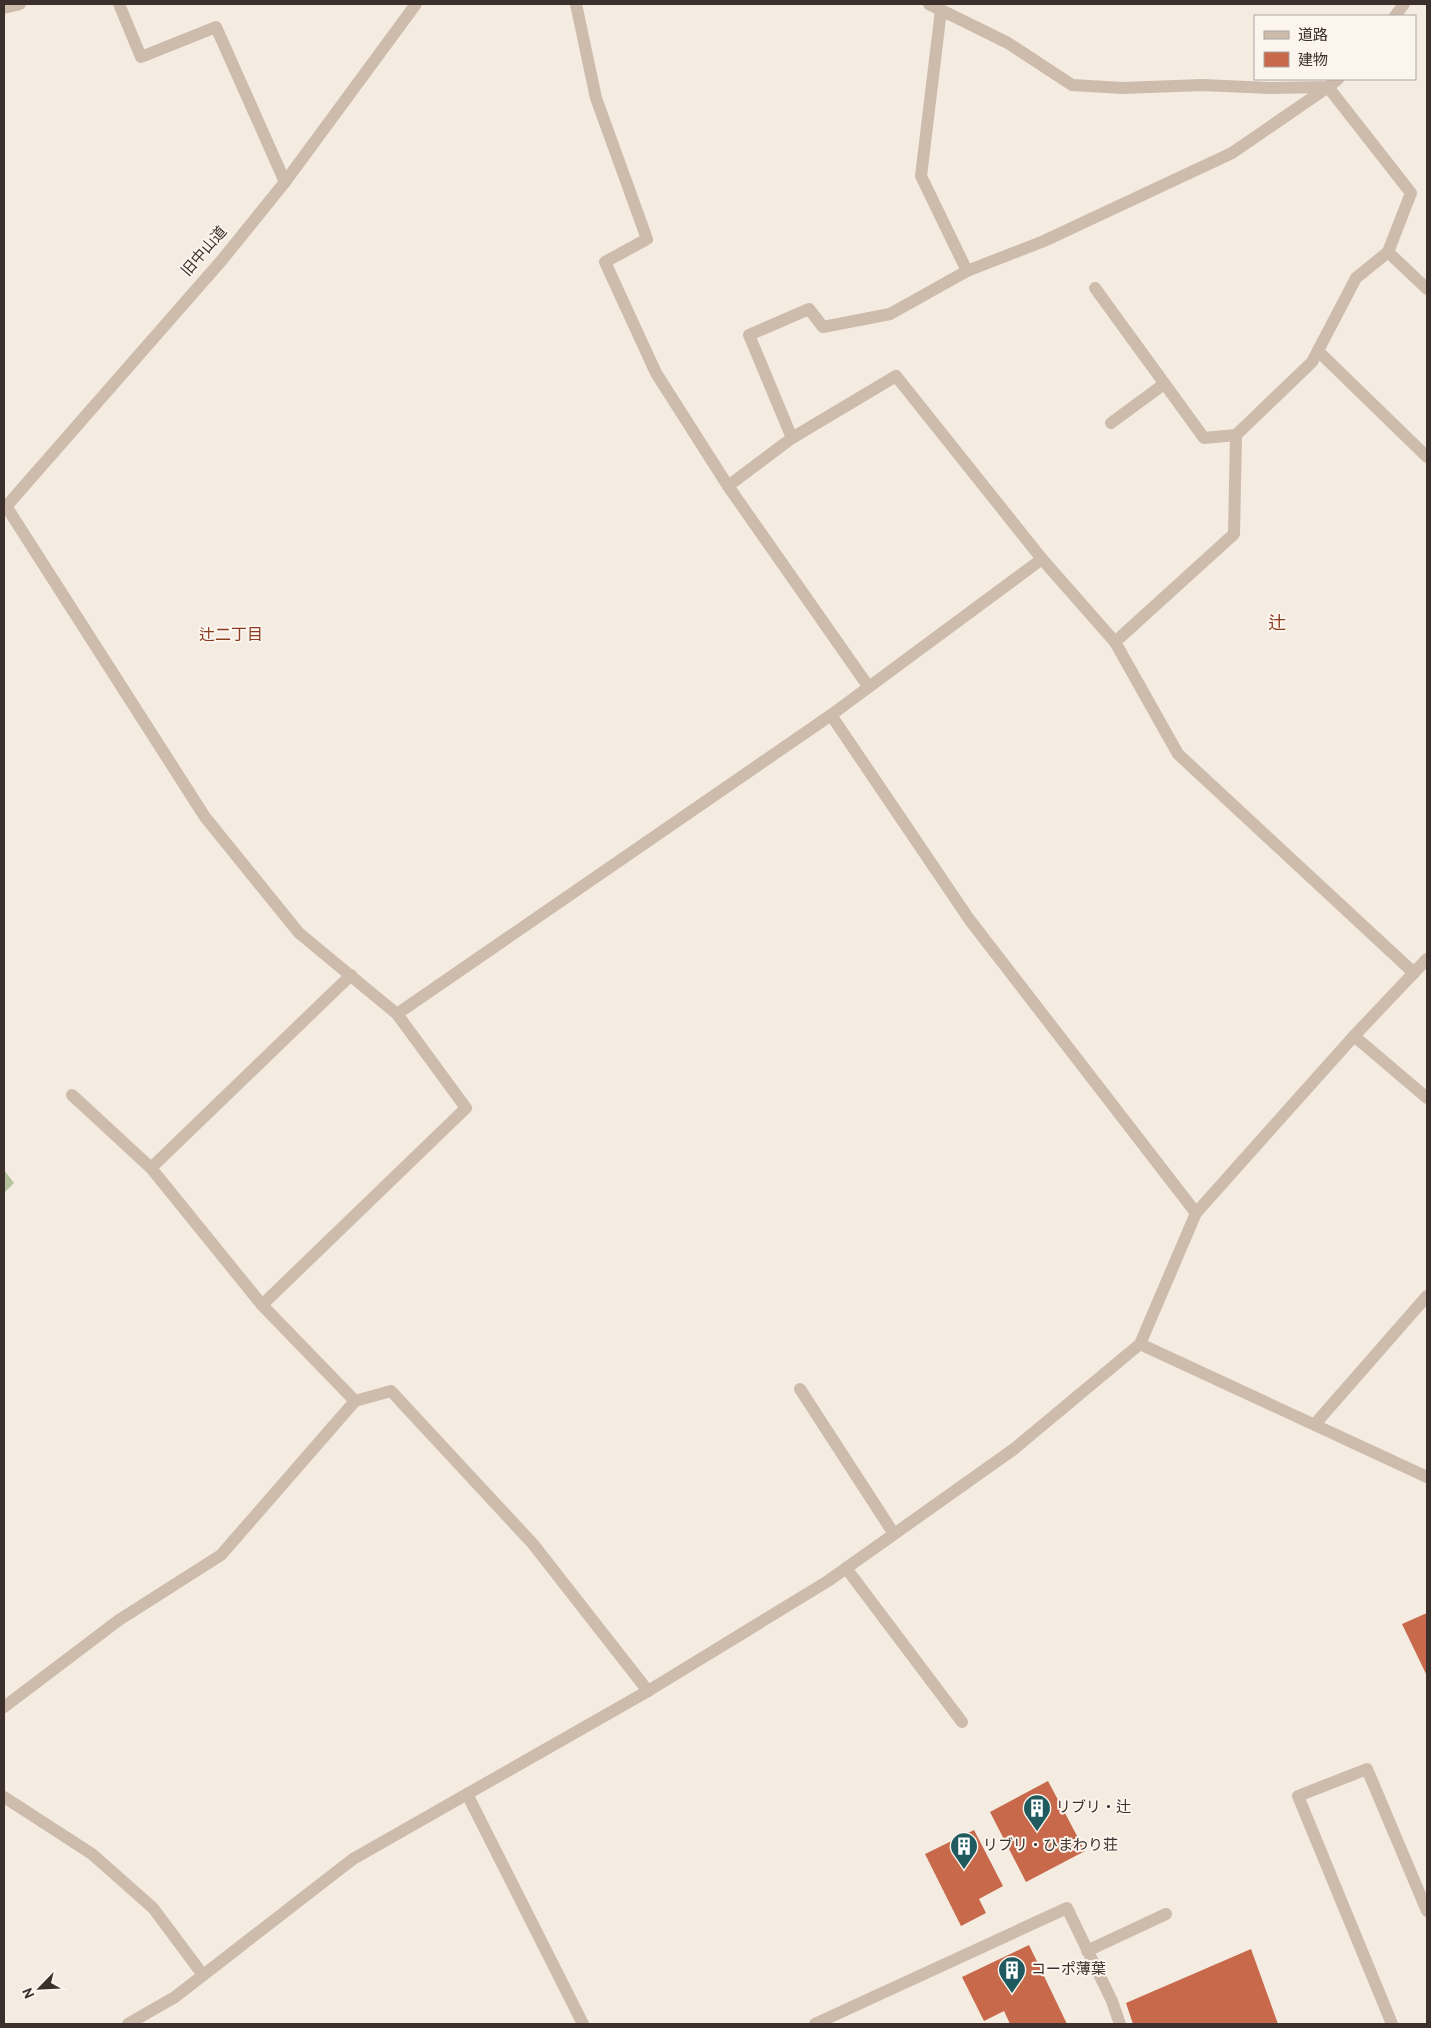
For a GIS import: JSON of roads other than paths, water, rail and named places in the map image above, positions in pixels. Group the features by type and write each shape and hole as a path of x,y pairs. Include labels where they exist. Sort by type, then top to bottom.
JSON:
{"street":[{"path":"4,8 20,4"},
{"path":"118,4 141,57 216,27 285,182"},
{"name":"旧中山道","path":"5,508 222,260 285,182 416,4"},
{"path":"576,4 596,98 647,239 605,262 656,373 728,486 868,686"},
{"path":"929,4 1008,43 1072,85 1123,88 1202,85 1270,88 1328,87"},
{"path":"1397,15 1404,4"},
{"path":"941,10 921,176 967,271"},
{"path":"792,438 749,335 810,309 823,327 890,314 967,271 1044,241 1232,153 1337,80"},
{"path":"1094,288 1204,438 1236,435 1312,362 1356,278 1388,252 1411,193 1328,87"},
{"path":"1388,252 1427,289"},
{"path":"1318,351 1427,456"},
{"path":"728,486 792,438 896,376 1042,560 1115,642 1178,754 1414,973"},
{"path":"1111,422 1164,384"},
{"path":"1115,642 1234,534 1236,435"},
{"path":"5,508 205,817 299,933 397,1014 466,1108 262,1305"},
{"path":"397,1014 831,715 1042,560"},
{"path":"831,715 969,919 1196,1213"},
{"path":"128,2024 175,1997 353,1859 648,1691 846,1568 1014,1449 1140,1344 1196,1213 1354,1036 1427,959"},
{"path":"151,1168 351,975"},
{"path":"1354,1036 1427,1098"},
{"path":"72,1095 151,1168 262,1305 356,1401"},
{"path":"1315,1424 1427,1296"},
{"path":"1140,1344 1427,1477"},
{"path":"800,1389 894,1534"},
{"path":"4,1707 119,1620 221,1555 356,1401 391,1391 533,1544 648,1691"},
{"path":"846,1568 962,1722"},
{"path":"1392,2024 1298,1796 1367,1769 1427,1911"},
{"path":"467,1794 582,2024"},
{"path":"4,1797 92,1854 153,1908 204,1975"},
{"path":"815,2024 1067,1908 1112,2001 1120,2024"},
{"path":"1087,1951 1166,1914"}],"place":[{"name":"リブリ・辻","path":"1037,1832"},
{"name":"リブリ・ひまわり荘","path":"964,1870"},
{"name":"コーポ薄葉","path":"1012,1994"}],"district":[{"name":"辻","path":"1277,624"},
{"name":"辻二丁目","path":"231,636"}]}
